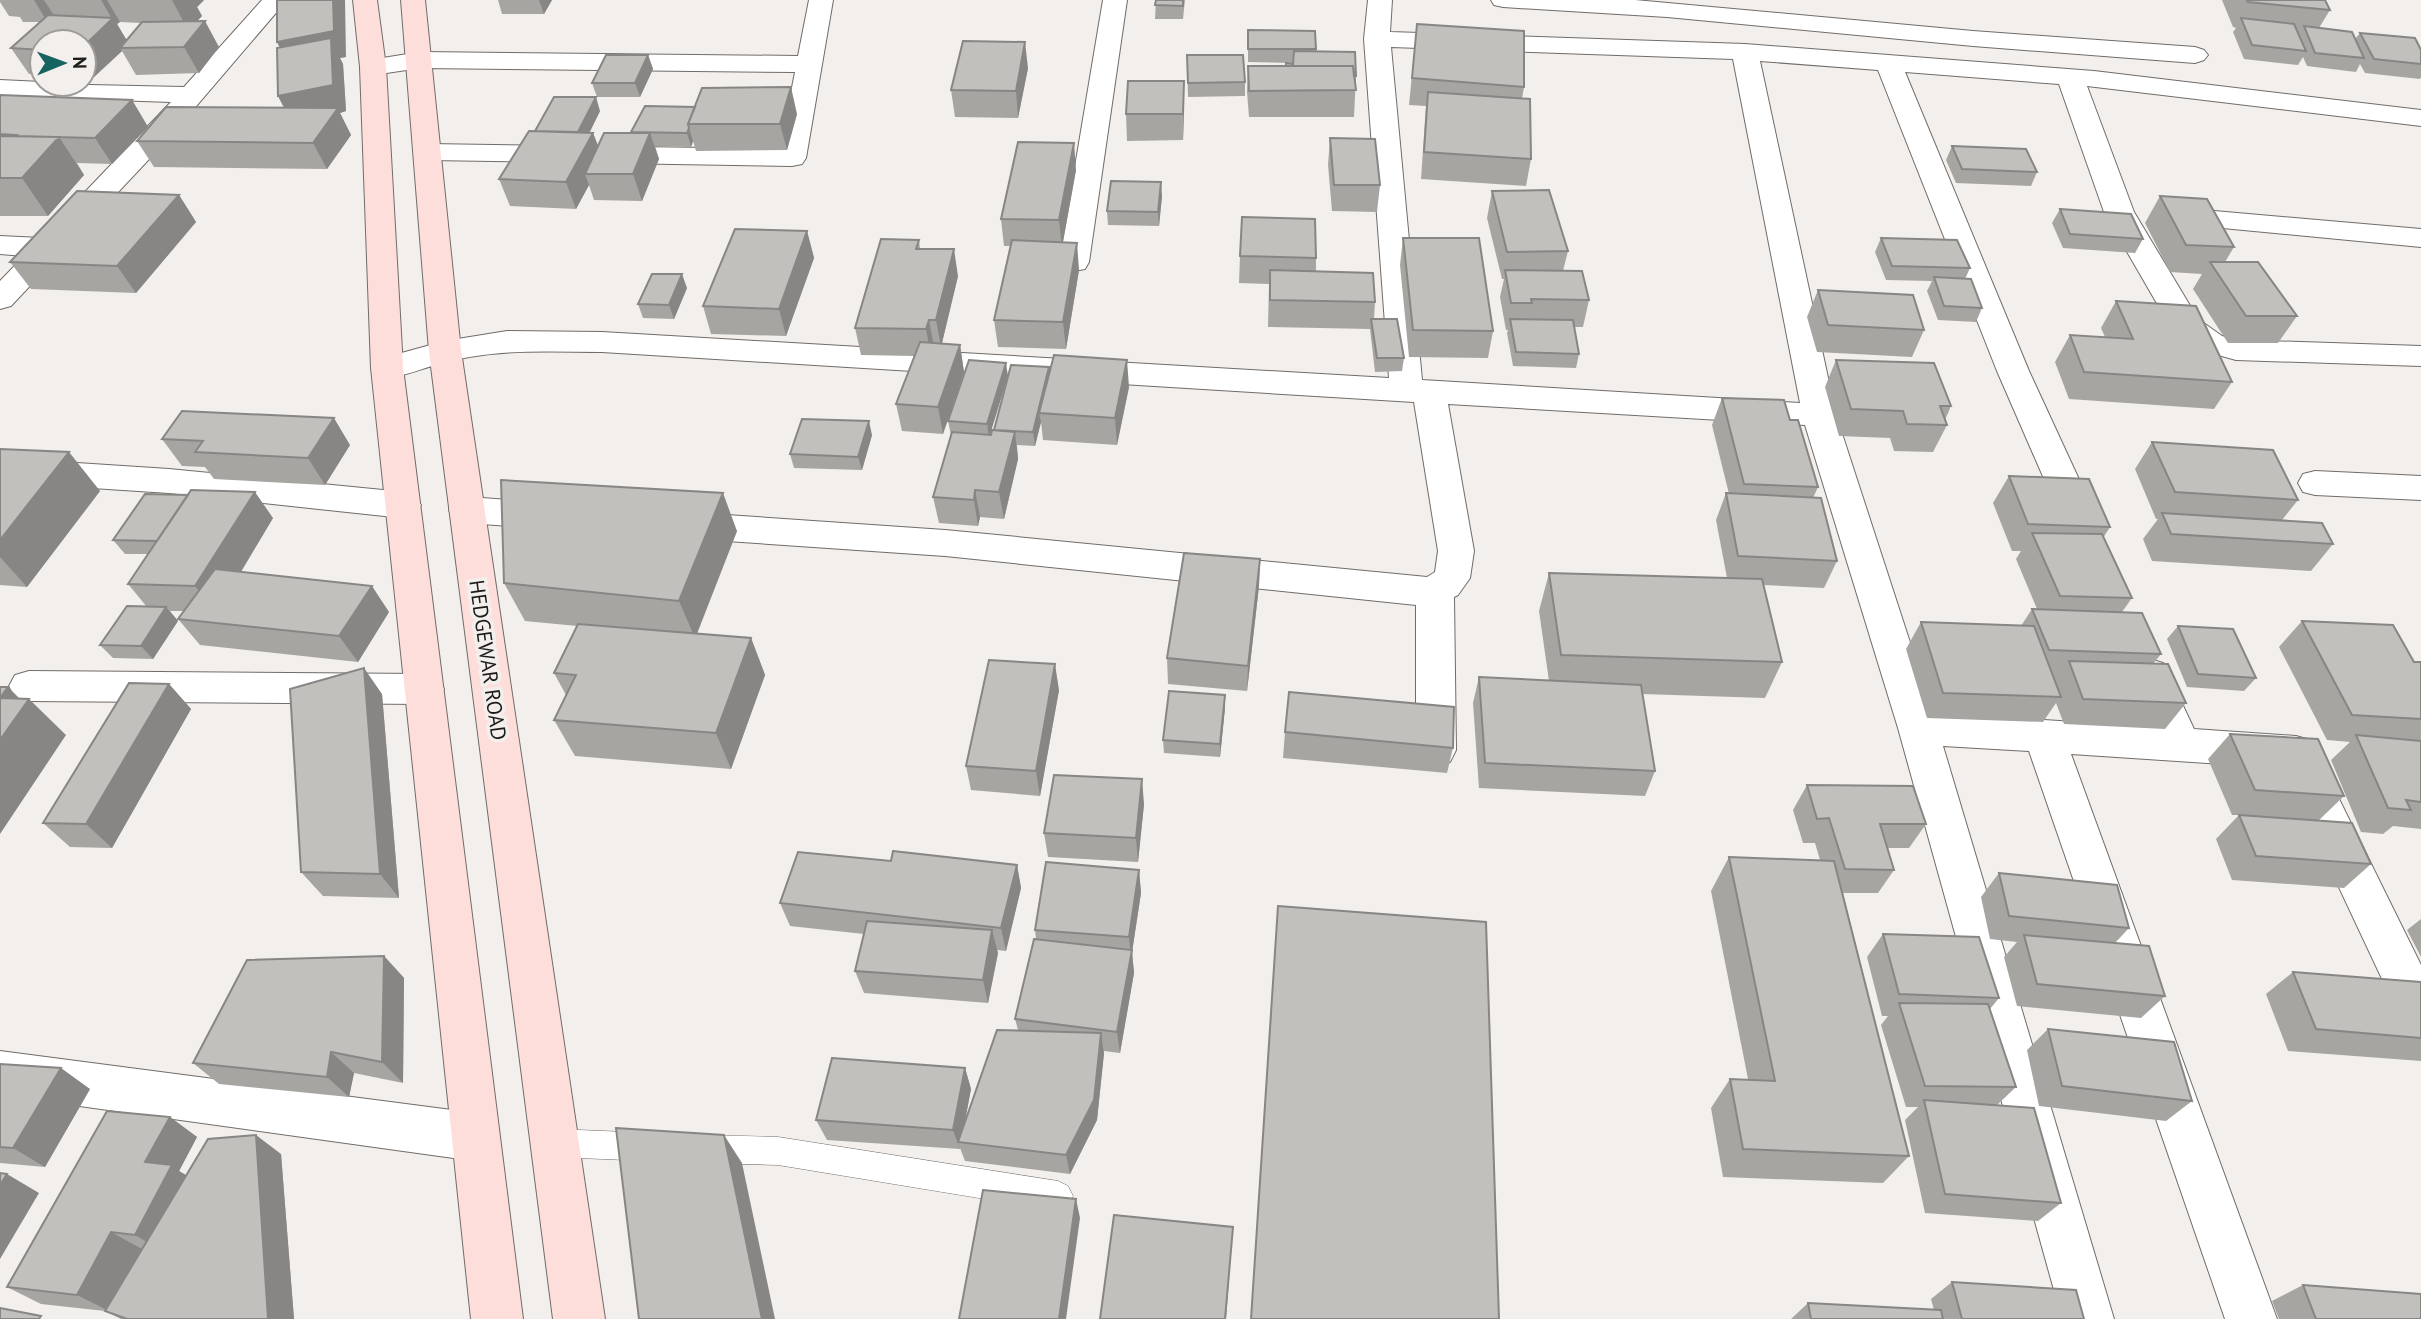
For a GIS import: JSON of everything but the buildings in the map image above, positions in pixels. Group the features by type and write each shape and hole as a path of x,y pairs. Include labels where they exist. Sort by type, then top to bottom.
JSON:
{"main road":[{"path":"365,0 373,67 387,368 497,1319"},
{"name":"HEDGEWAR ROAD","path":"413,0 445,351 579,1319"}],"street":[{"path":"7,285 49,248 275,0"},
{"path":"428,152 792,158 821,0"},
{"path":"1074,262 1115,0"},
{"path":"645,522 946,543 1390,589 1435,591 1452,579 1456,560 1418,391 1377,39 1380,0"},
{"path":"1503,0 1577,2 1945,36 2195,55"},
{"path":"1377,39 1745,52 2070,77 2421,118"},
{"path":"1745,52 1819,415 1918,728 2088,1319"},
{"path":"373,67 420,60 808,64"},
{"path":"1889,64 2012,371 2097,558"},
{"path":"2070,77 2119,212 2186,326 2211,343 2236,350 2421,356"},
{"path":"0,89 191,95"},
{"path":"2119,212 2421,238"},
{"path":"0,245 49,248"},
{"path":"387,368 445,351 507,341 602,342 1819,415"},
{"path":"0,470 169,481 403,505"},
{"path":"2315,484 2421,488"},
{"path":"467,510 590,519"},
{"path":"1435,591 1436,750"},
{"path":"2136,645 2181,745"},
{"path":"29,686 424,689"},
{"path":"1918,728 2296,752 2421,1013"},
{"path":"2044,736 2251,1319"},
{"path":"0,1073 475,1137"}],"lane":[{"path":"555,1143 778,1151 1058,1196"}]}
